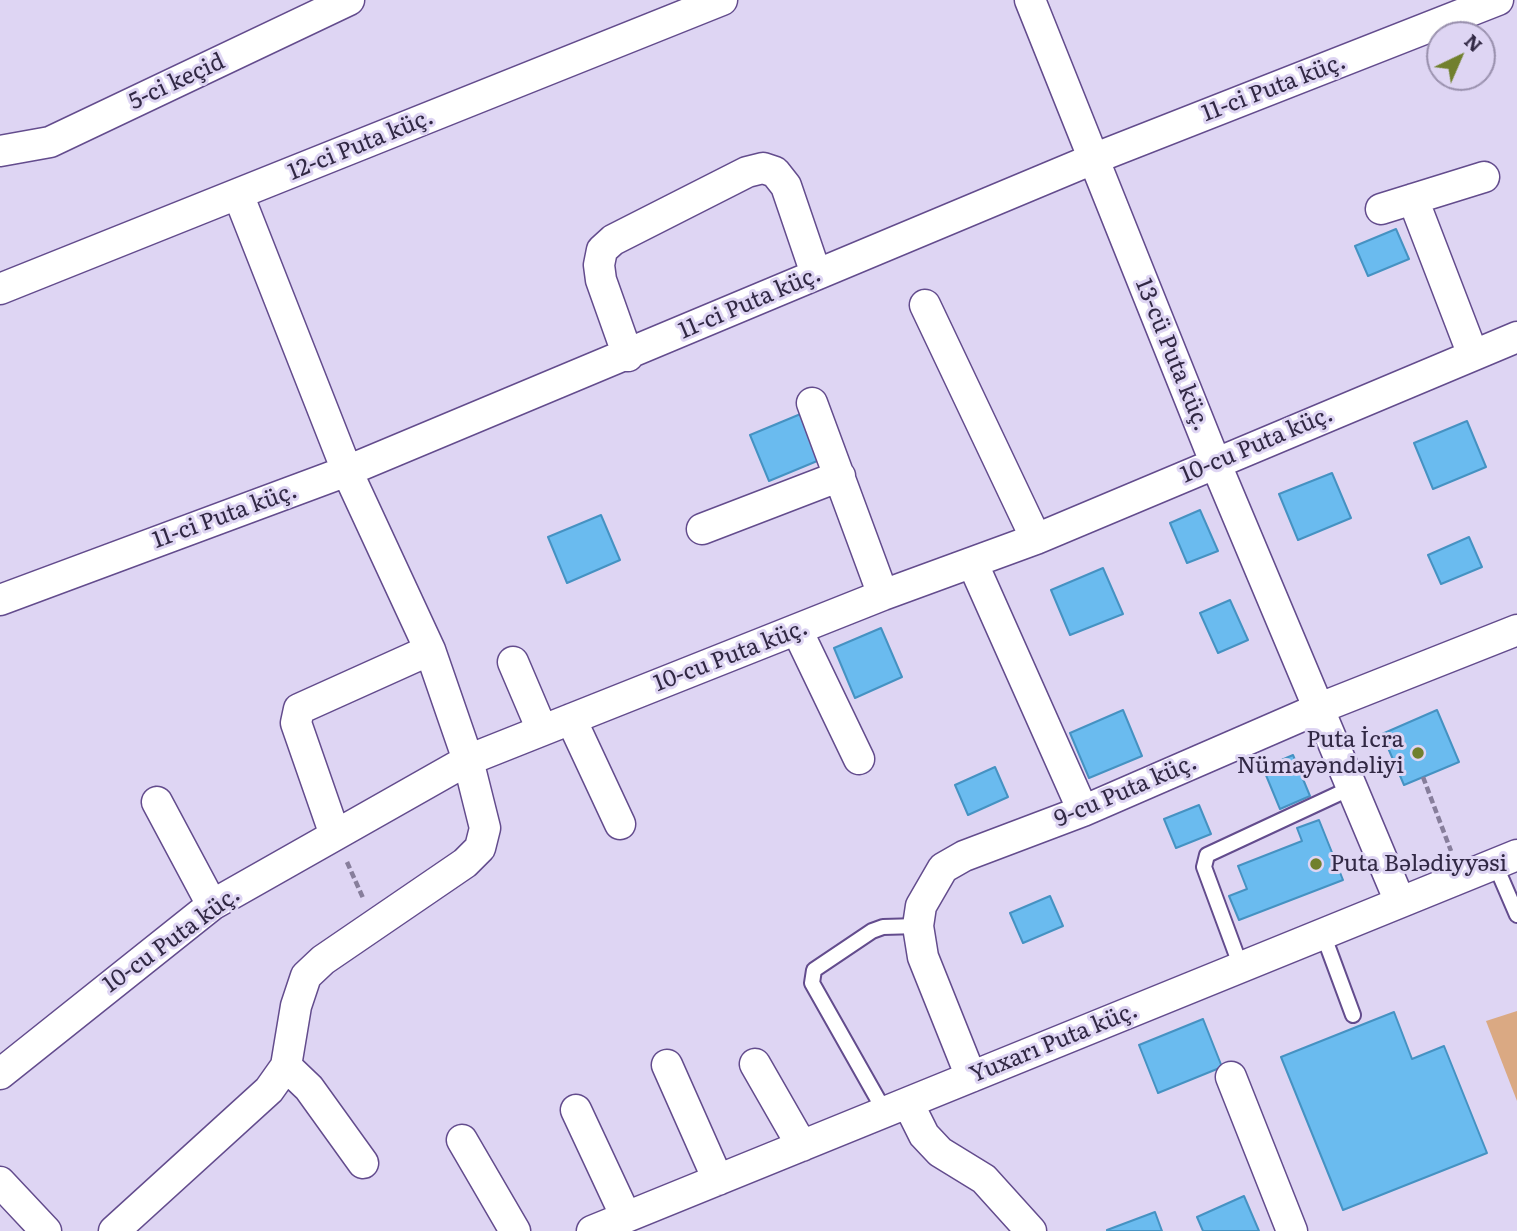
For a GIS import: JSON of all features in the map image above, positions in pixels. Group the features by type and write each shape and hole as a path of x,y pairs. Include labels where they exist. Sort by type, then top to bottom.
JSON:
{"street":[{"name":"5-ci keçid","path":"0,150 50,142 349,0"},
{"name":"12-ci Puta küç.","path":"0,289 722,0"},
{"name":"13-cü Puta küç.","path":"1030,0 1215,462 1400,902"},
{"name":"11-ci Puta küç.","path":"0,600 347,471 628,356 816,274 1093,159 1498,0"},
{"path":"628,356 601,280 599,265 602,250 613,240 747,172 763,168 775,172 786,186 816,274"},
{"path":"1381,209 1484,177"},
{"path":"114,1231 270,1090 286,1066 296,1006 306,976 323,960 465,863 480,848 485,828 468,760 430,650 347,471 238,194"},
{"path":"1413,199 1473,355"},
{"path":"925,305 1036,539"},
{"name":"10-cu Puta küç.","path":"0,1074 212,905 468,760 883,595 1036,539 1517,337"},
{"path":"812,403 883,595"},
{"path":"702,529 840,476"},
{"path":"973,564 1083,811"},
{"name":"9-cu Puta küç.","path":"971,1077 923,957 918,926 921,906 943,868 964,856 1083,811 1320,708 1517,630"},
{"path":"797,631 859,759"},
{"path":"335,835 296,723 299,709 430,650"},
{"path":"513,662 542,730"},
{"path":"570,719 620,824"},
{"path":"157,802 212,905"},
{"name":"Yuxarı Puta küç.","path":"592,1231 1506,860"},
{"path":"755,1064 802,1146"},
{"path":"667,1065 718,1180"},
{"path":"286,1066 309,1088 363,1163"},
{"path":"1231,1077 1292,1231"},
{"path":"896,1107 940,1152 984,1179 1031,1231"},
{"path":"576,1110 626,1217"},
{"path":"462,1140 515,1231"},
{"path":"0,1182 46,1231"}],"lane":[{"path":"1241,967 1204,867 1207,855 1353,787"},
{"path":"1506,860 1517,915"},
{"path":"896,1107 812,982 814,970 872,932 883,927 918,926"},
{"path":"1323,934 1353,1015"}],"path":[{"path":"1423,777 1461,878"},
{"path":"335,835 375,925"}],"shaded area":[{"path":"1517,1011 1517,1101 1486,1021"}],"building":[{"path":"1396,229 1409,259 1368,276 1355,246"},
{"path":"803,413 822,459 769,481 750,435"},
{"path":"1467,421 1486,467 1433,489 1414,443"},
{"path":"1332,473 1351,518 1298,540 1279,494"},
{"path":"1200,510 1218,551 1187,563 1170,523"},
{"path":"601,515 620,560 567,583 548,537"},
{"path":"1469,537 1482,567 1441,584 1428,555"},
{"path":"1103,568 1123,614 1070,635 1051,590"},
{"path":"1230,600 1248,640 1218,653 1200,613"},
{"path":"881,628 902,677 855,698 834,648"},
{"path":"1123,710 1142,756 1089,778 1070,733"},
{"path":"1437,710 1459,762 1404,785 1382,734"},
{"path":"1293,755 1310,796 1280,809 1263,768"},
{"path":"995,767 1008,797 968,815 955,785"},
{"path":"1199,805 1211,834 1176,848 1164,819"},
{"path":"1319,820 1343,880 1239,920 1229,896 1247,889 1238,866 1302,841 1297,828"},
{"path":"1050,896 1063,926 1023,943 1010,913"},
{"path":"1394,1012 1412,1059 1444,1046 1487,1153 1343,1210 1281,1057"},
{"path":"1203,1019 1222,1067 1158,1093 1139,1045"},
{"path":"1244,1196 1259,1231 1203,1231 1197,1217"},
{"path":"1155,1212 1162,1231 1107,1231 1107,1230"}],"place":[{"name":"Puta İcra Nümayəndəliyi","path":"1418,753"},
{"name":"Puta Bələdiyyəsi","path":"1316,864"}]}
